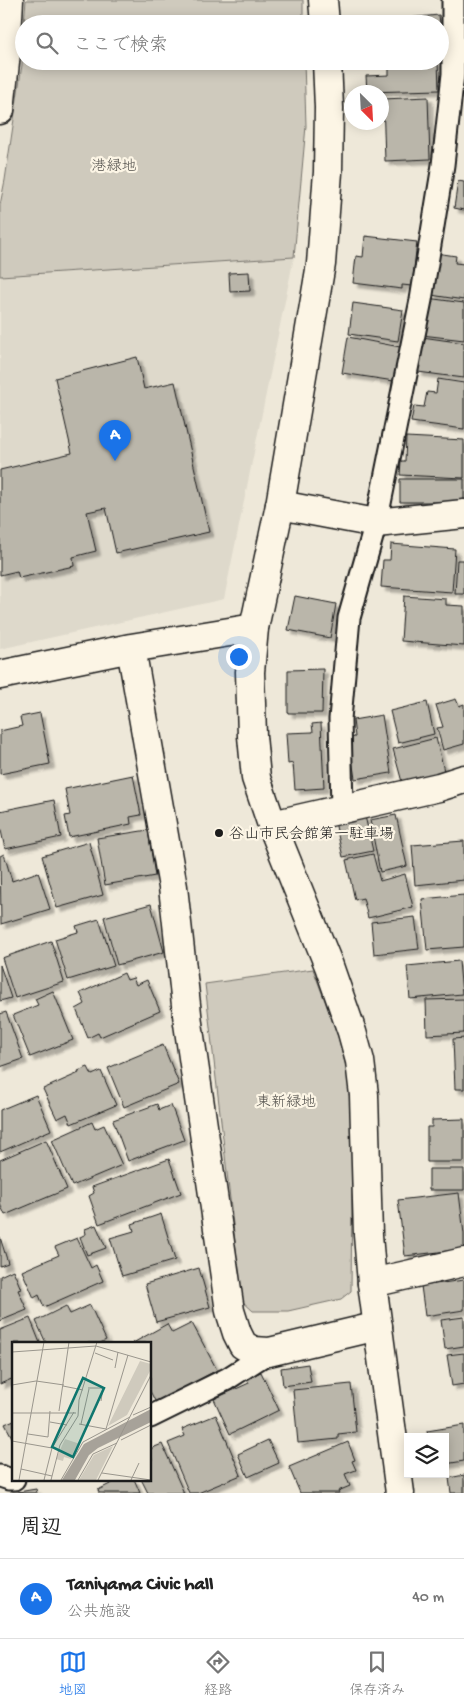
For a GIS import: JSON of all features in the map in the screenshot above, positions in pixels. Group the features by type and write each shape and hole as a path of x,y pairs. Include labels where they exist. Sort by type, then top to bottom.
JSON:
{"street":[{"path":"0,110 9,0"},
{"path":"323,0 324,15"},
{"path":"327,70 328,172 321,264 280,505 254,628 250,672 256,778 272,825 329,966 360,1061 364,1095 368,1235 372,1283 400,1493"},
{"path":"280,505 376,523 464,514"},
{"path":"0,675 131,648 254,628"},
{"path":"131,648 173,887 188,1023 230,1311 237,1334 243,1346 254,1351 269,1352 378,1326"},
{"path":"272,825 439,787 464,779"},
{"path":"372,1283 464,1262"}],"lane":[{"path":"342,808 340,719 348,618 376,523 421,300 443,165 453,74 453,0"},
{"path":"151,1417 227,1379 269,1352"}],"shaded area":[{"path":"294,257 224,599 0,649 0,276"}],"green space":[{"path":"26,0 303,0 303,15 25,15"},
{"name":"港緑地","path":"21,70 304,70 306,126 294,257 0,276 0,205"},
{"name":"東新緑地","path":"313,969 338,1036 353,1094 351,1291 341,1299 288,1311 253,1311 242,1301 205,984"}],"building":[{"path":"389,70 438,70 439,90 389,91 389,85 367,85 366,76 389,75"},
{"path":"428,97 430,159 385,161 384,130 389,130 389,99"},
{"path":"458,181 464,182 464,210 454,208"},
{"path":"365,236 417,242 412,286 402,285 402,289 353,283 356,256 363,257"},
{"path":"436,253 456,256 455,263 464,264 464,300 431,295"},
{"path":"249,272 250,291 230,292 229,273"},
{"path":"427,298 464,303 464,340 422,335"},
{"path":"353,303 403,310 398,341 349,334"},
{"path":"348,337 400,347 394,381 342,373"},
{"path":"422,337 464,343 464,378 418,372"},
{"path":"137,357 144,389 175,382 209,532 116,553 106,508 87,512 96,551 73,557 74,566 19,578 17,571 0,575 0,470 72,453 55,378"},
{"path":"438,379 464,383 464,429 411,422 414,406 424,407 427,392 436,393"},
{"path":"406,437 464,440 464,478 400,475 401,461 405,461"},
{"path":"400,479 464,479 464,502 400,502"},
{"path":"391,544 455,549 452,592 381,587 383,560 390,560"},
{"path":"457,560 464,560 464,594 455,594"},
{"path":"295,596 336,604 330,638 288,630"},
{"path":"404,596 446,599 446,605 464,606 464,646 401,641"},
{"path":"323,669 322,713 288,713 288,670"},
{"path":"456,699 459,706 464,704 464,744 443,750 437,728 443,727 436,705"},
{"path":"427,702 434,734 398,743 390,711"},
{"path":"40,713 50,764 0,774 0,731 22,726 20,717"},
{"path":"382,715 391,773 355,779 349,738 355,737 353,720"},
{"path":"321,723 324,788 295,790 293,763 288,764 286,733 313,732 312,724"},
{"path":"436,738 444,771 402,782 393,749"},
{"path":"133,775 141,815 130,817 131,824 69,837 65,816 70,815 65,789"},
{"path":"54,800 61,837 5,849 0,826 0,811"},
{"path":"396,815 407,866 380,872 370,820"},
{"path":"365,816 373,851 343,857 335,822"},
{"path":"148,830 155,876 105,885 97,838"},
{"path":"464,841 464,880 415,885 412,845"},
{"path":"89,842 103,895 57,908 42,856"},
{"path":"4,854 12,881 38,872 50,909 1,924 0,856"},
{"path":"373,854 380,881 405,874 413,907 368,918 363,898 355,900 346,860"},
{"path":"464,895 464,947 427,950 422,899"},
{"path":"151,904 164,952 117,965 104,917"},
{"path":"415,917 419,949 374,954 371,922"},
{"path":"99,919 114,966 68,980 55,939 78,932 76,926"},
{"path":"51,941 64,982 15,998 2,958"},
{"path":"459,961 462,994 410,999 407,966"},
{"path":"0,965 11,998 0,1001"},
{"path":"124,973 127,980 133,978 136,985 147,980 160,1011 100,1037 98,1033 88,1038 76,1009 85,1004 80,993"},
{"path":"53,991 73,1040 30,1057 13,1015 38,1005 35,999"},
{"path":"464,999 464,1033 427,1035 426,1000"},
{"path":"6,1012 23,1059 0,1067 0,1014"},
{"path":"464,1038 464,1089 455,1089 453,1039"},
{"path":"163,1045 179,1084 124,1107 108,1068"},
{"path":"88,1067 92,1075 101,1071 116,1105 71,1124 67,1114 57,1119 43,1089"},
{"path":"36,1095 51,1130 0,1152 0,1110"},
{"path":"157,1104 159,1110 171,1105 184,1140 128,1161 113,1120"},
{"path":"464,1119 464,1162 427,1162 427,1127 432,1127 432,1120"},
{"path":"92,1122 95,1129 104,1125 122,1165 72,1186 52,1140"},
{"path":"46,1140 67,1189 5,1215 0,1204 0,1160"},
{"path":"169,1159 181,1193 99,1224 89,1196 94,1193 92,1187"},
{"path":"429,1169 464,1169 464,1190 429,1190"},
{"path":"459,1193 464,1249 405,1256 398,1200"},
{"path":"161,1214 175,1260 122,1276 110,1238 134,1231 132,1224"},
{"path":"96,1225 106,1248 87,1255 80,1237 86,1234 85,1229"},
{"path":"0,1237 8,1263 0,1266"},
{"path":"77,1238 91,1268 96,1265 103,1281 44,1307 39,1295 34,1298 22,1271 59,1255 55,1247"},
{"path":"199,1268 210,1307 156,1322 145,1284"},
{"path":"13,1270 21,1289 18,1290 27,1310 0,1321 0,1276"},
{"path":"464,1280 464,1310 425,1316 421,1286"},
{"path":"90,1305 106,1340 102,1342 46,1342 36,1321 66,1306 70,1314"},
{"path":"464,1317 464,1346 445,1349 441,1320"},
{"path":"30,1318 40,1342 12,1342 12,1379 0,1384 0,1330"},
{"path":"192,1323 217,1370 156,1403 151,1393 151,1342 135,1342 167,1324 172,1333"},
{"path":"464,1353 464,1384 452,1386 447,1355"},
{"path":"308,1364 311,1382 283,1386 281,1368"},
{"path":"261,1372 279,1410 230,1434 214,1399 249,1383 246,1378"},
{"path":"351,1384 356,1432 338,1434 338,1439 298,1443 293,1390"},
{"path":"216,1415 241,1475 198,1493 189,1493 168,1443 185,1436 182,1429"},
{"path":"12,1421 12,1437 5,1424"},
{"path":"464,1425 464,1461 449,1463 449,1433 427,1433 427,1431"},
{"path":"268,1440 279,1463 248,1477 238,1454"},
{"path":"348,1442 355,1460 352,1461 356,1470 345,1474 350,1486 338,1491 339,1493 300,1493 289,1467"},
{"path":"162,1444 184,1493 148,1493 142,1480 151,1480 151,1449"},
{"path":"464,1475 464,1493 451,1493 449,1478"},
{"path":"118,1480 134,1480 140,1493 99,1493 98,1490"},
{"path":"36,1489 37,1493 12,1493"}],"place":[{"name":"Taniyama Civic hall","path":"115,461"},
{"name":"谷山市民会館第一駐車場","path":"219,833"}]}
